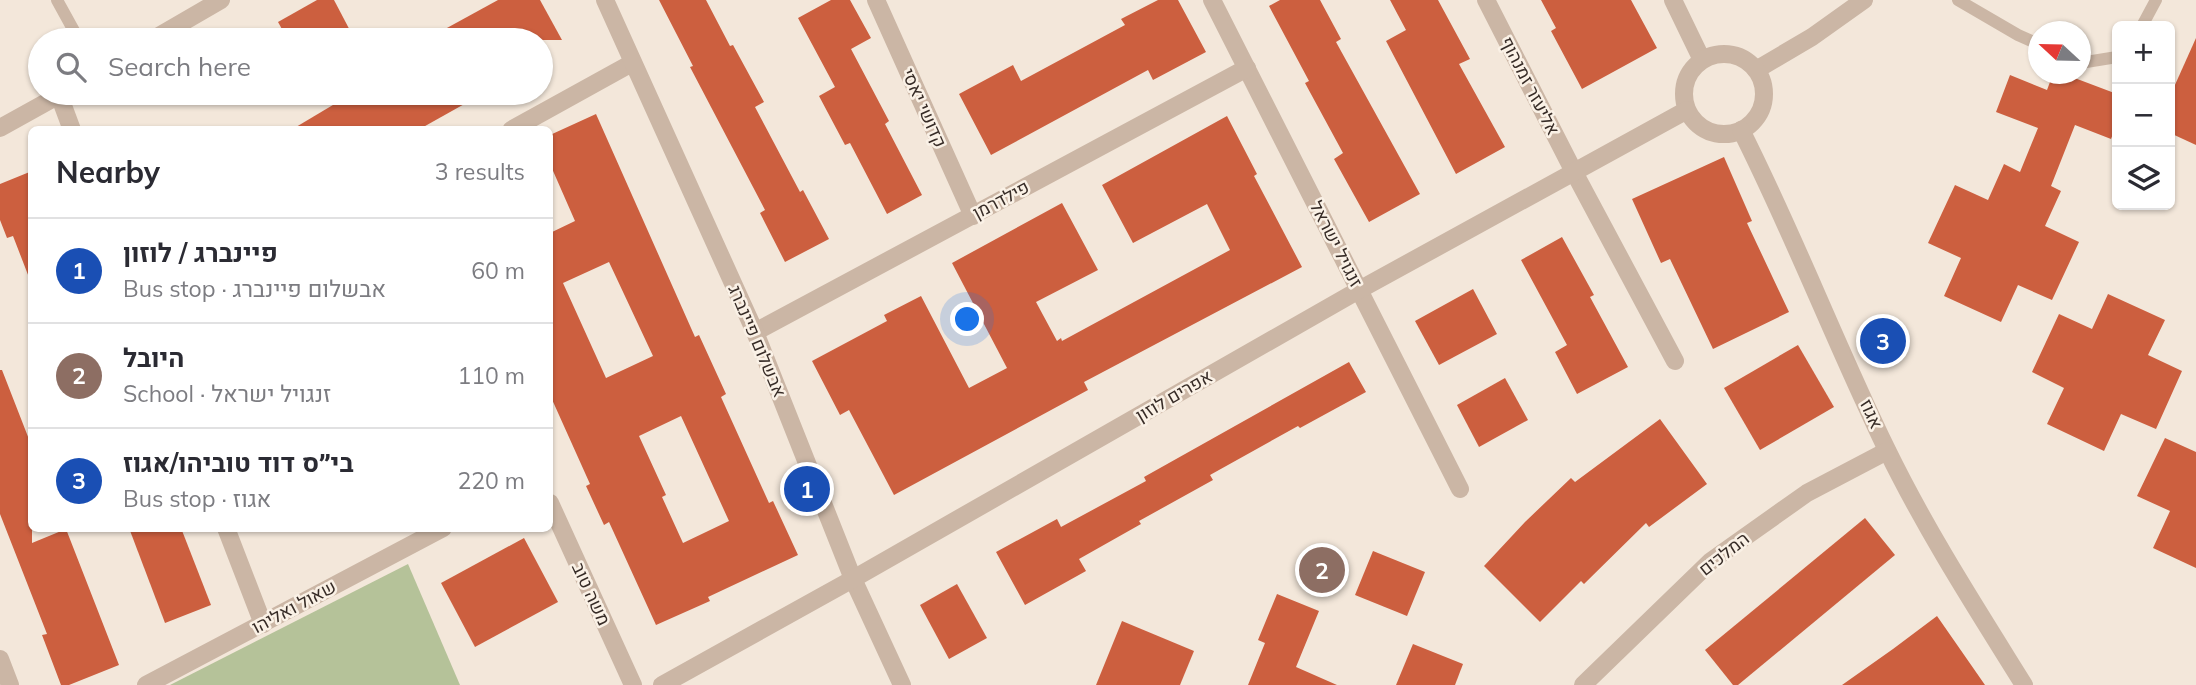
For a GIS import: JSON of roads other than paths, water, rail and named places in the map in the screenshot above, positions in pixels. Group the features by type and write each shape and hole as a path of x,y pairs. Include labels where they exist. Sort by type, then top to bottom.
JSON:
{"street":[{"path":"173,28 221,0"},
{"name":"אבשלום פיינברג","path":"605,0 755,332 853,579 902,685"},
{"name":"קדושי יאסי","path":"876,0 973,216"},
{"name":"זנגויל ישראל","path":"1212,0 1460,489"},
{"name":"אליעזר זמנהוף","path":"1486,0 1675,361"},
{"path":"1673,0 1702,60"},
{"path":"1756,70 1812,37 1864,0"},
{"path":"1714,55 1737,56 1756,70 1762,81 1763,104 1751,124 1741,130 1723,134 1705,130 1692,118 1687,110 1684,91 1695,66 1702,60 1714,55"},
{"path":"518,126 632,63"},
{"name":"פילדרמן","path":"755,332 1247,68"},
{"path":"0,128 41,105"},
{"path":"64,105 71,126"},
{"name":"אפרים לוזון","path":"662,685 1359,290 1687,110"},
{"name":"אגוז","path":"1741,130 1766,179 1887,451 1945,559 2024,685"},
{"name":"המלכים","path":"1583,685 1712,561 1807,493 1887,451"},
{"name":"משה טוב","path":"553,510 633,685"},
{"path":"228,532 263,624"},
{"name":"שאול ואליהו","path":"146,685 436,532"},
{"path":"0,659 10,685"}],"lane":[{"path":"57,0 72,28"},
{"path":"1958,0 2028,39"},
{"path":"2145,21 2156,0"},
{"path":"2091,61 2112,58"}],"place":[{"name":"בי״ס דוד טוביהו/אגוז","path":"1883,341"},
{"name":"פיינברג / לוזון","path":"807,489"},
{"name":"היובל","path":"1322,570"}]}
